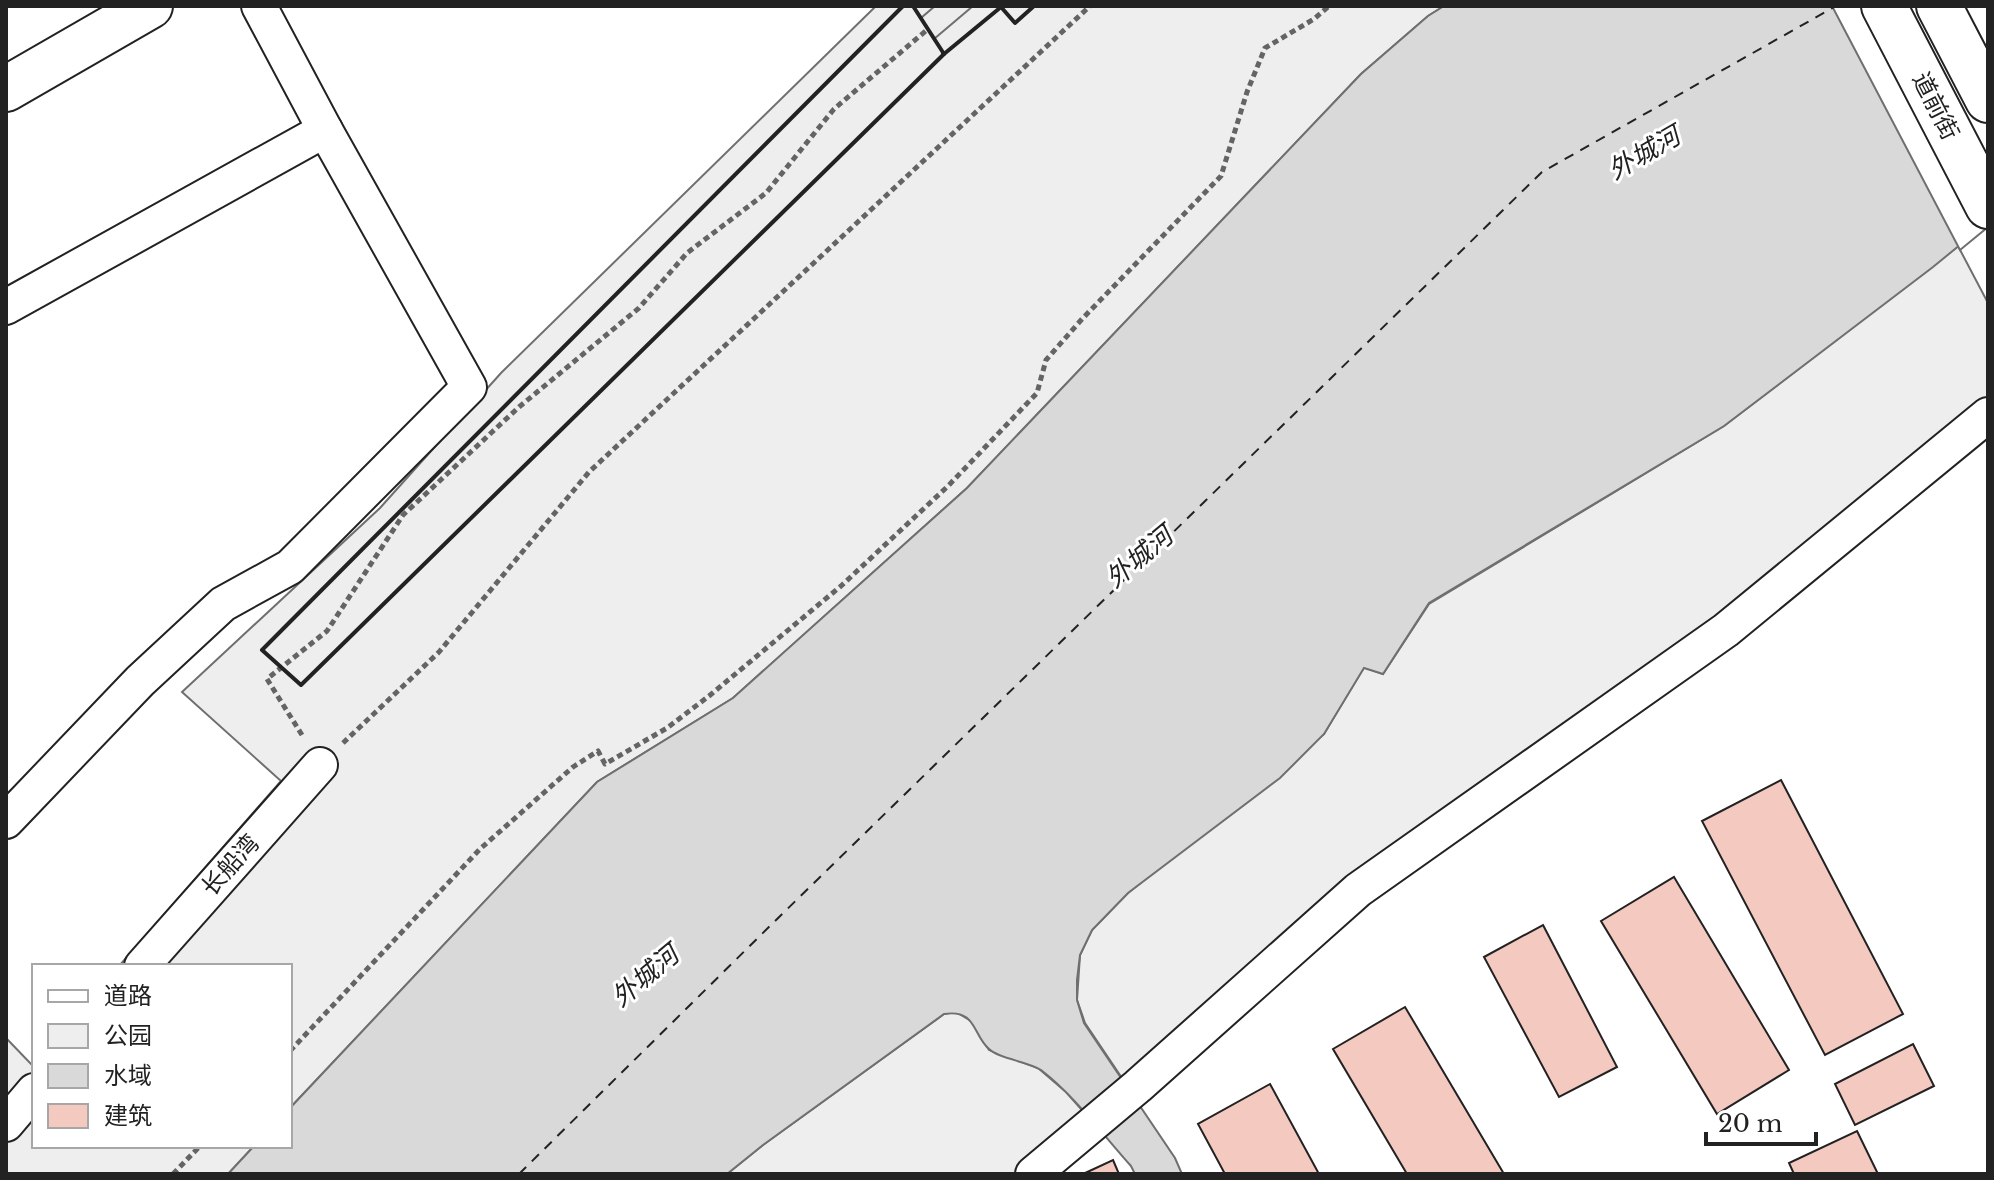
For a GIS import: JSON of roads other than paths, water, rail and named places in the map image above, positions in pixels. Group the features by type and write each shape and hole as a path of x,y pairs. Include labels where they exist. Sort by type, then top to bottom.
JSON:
{"main road":[{"path":"6,89 150,6"},
{"name":"道前街","path":"1884,6 1988,206"},
{"name":"道前街","path":"1939,6 1988,100"}],"street":[{"path":"6,821 140,681 223,604 290,567 469,387 259,6"},
{"path":"6,307 325,130"},
{"path":"1033,1174 1138,1086 1358,890 1726,630 1988,415"},
{"name":"长船湾","path":"144,964 320,765"},
{"path":"6,1124 32,1093"}],"water":[{"name":"外城河","path":"1444,6 1988,6 1988,222 1724,426 1429,603 1383,674 1364,668 1324,734 1280,778 1128,893 1092,930 1080,955 1077,980 1077,1000 1084,1023 1175,1158 1182,1174 1135,1174 1088,1116 1053,1080 1035,1067 989,1049 968,1019 955,1013 944,1014 727,1174 228,1174 252,1148 292,1148 292,1106 597,782 733,698 967,488 1361,74 1428,16"}]}
